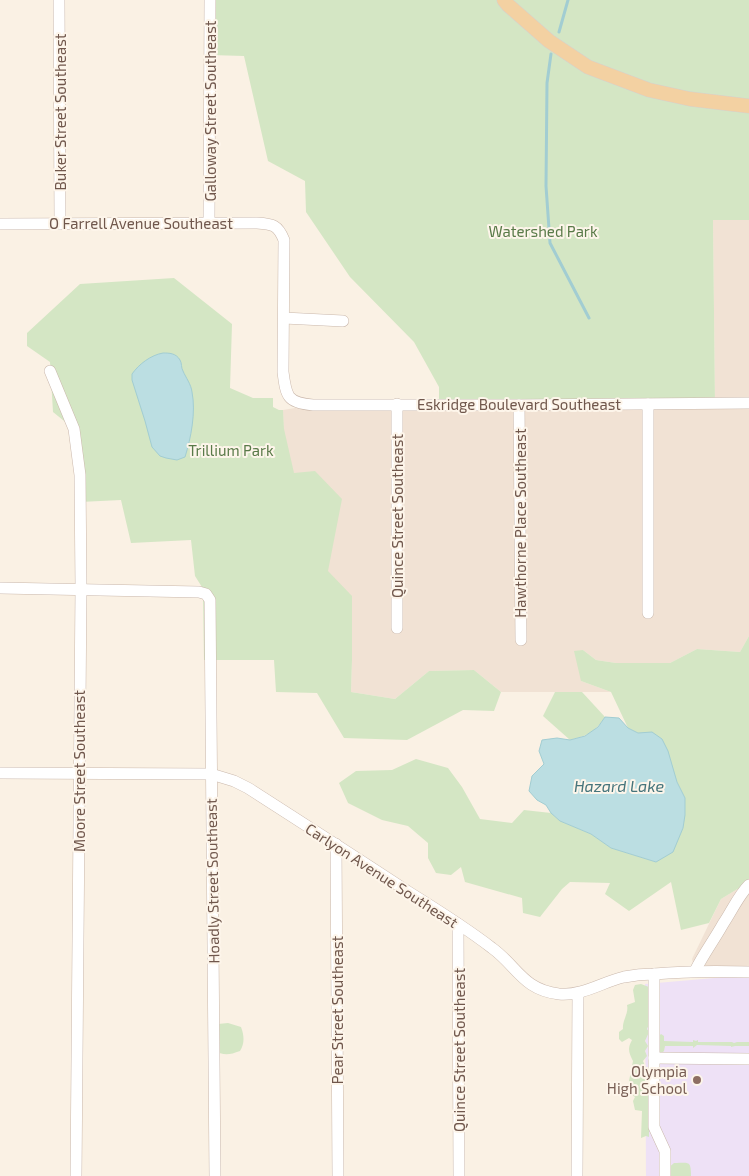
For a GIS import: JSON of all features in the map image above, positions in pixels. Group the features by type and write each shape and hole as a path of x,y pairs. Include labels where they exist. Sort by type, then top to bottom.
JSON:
{"main road":[{"path":"504,0 549,41 588,67 649,90 690,99 749,106"}],"street":[{"name":"Buker Street Southeast","path":"59,0 60,224"},
{"name":"Galloway Street Southeast","path":"210,0 210,223"},
{"name":"O Farrell Avenue Southeast","path":"0,224 210,223 267,224 275,226 280,230 284,240 284,318"},
{"path":"284,318 342,320"},
{"name":"Eskridge Boulevard Southeast","path":"284,318 283,372 286,393 296,402 313,405 749,403"},
{"name":"Moore Street Southeast","path":"50,371 74,429 80,475 81,588 76,1176"},
{"name":"Quince Street Southeast","path":"397,404 397,628"},
{"path":"648,404 648,613"},
{"name":"Hawthorne Place Southeast","path":"519,405 521,640"},
{"path":"0,588 81,588"},
{"name":"Hoadly Street Southeast","path":"81,588 200,592 206,594 210,600 215,1176"},
{"name":"Carlyon Avenue Southeast","path":"0,773 211,774 234,781 336,844 458,924 494,949 525,980 536,988 548,992 560,994 578,993 623,977 695,971 749,972"},
{"name":"Pear Street Southeast","path":"336,844 338,1176"},
{"path":"695,971 740,895 749,885"},
{"name":"Quince Street Southeast","path":"458,924 459,1176"},
{"path":"654,974 654,1127 665,1151 665,1176"},
{"path":"577,1176 578,993"},
{"path":"654,1058 749,1059"}],"shaded area":[{"path":"713,220 749,220 749,636 740,652 697,649 670,663 616,663 596,660 583,650 581,681 611,692 501,692 474,670 429,671 395,699 351,692 352,596 288,596 283,410 313,405 715,403"},
{"path":"749,882 749,972 695,971 692,959 721,899"},
{"name":"Olympia High School","path":"749,975 749,1176 646,1176 645,984"}],"green space":[{"name":"Watershed Park","path":"210,0 749,0 749,220 713,220 715,403 439,404 439,387 414,342 350,277 306,212 305,181 268,161 244,56 210,55"},
{"name":"Trillium Park","path":"174,278 232,324 230,388 253,398 273,398 273,407 283,410 284,429 294,473 315,471 342,499 328,571 352,596 351,692 395,699 429,671 474,670 501,692 494,711 463,710 407,740 344,738 317,693 276,692 274,660 204,660 203,596 207,595 195,576 191,540 131,543 121,500 80,502 74,429 53,412 50,362 27,346 27,333 80,284"},
{"path":"749,636 749,882 721,899 709,923 681,930 671,882 629,911 605,894 610,883 570,882 562,889 540,917 523,913 522,898 465,882 461,867 451,875 436,873 428,858 428,843 408,826 382,820 348,803 339,783 356,771 392,770 416,759 448,768 462,787 480,819 512,823 524,810 551,813 560,821 591,834 611,848 656,862 678,838 683,828 685,798 677,782 638,733 628,728 611,692 581,681 574,651 583,650 596,660 616,663 670,663 697,649 740,652"},
{"path":"555,692 582,692 605,717 590,733 570,740 543,716"},
{"path":"641,984 649,987 650,1022 647,1029 649,1032 645,1041 648,1046 645,1051 647,1056 643,1061 646,1068 643,1073 647,1079 645,1082 649,1089 649,1137 641,1138 642,1111 635,1110 633,1101 635,1097 629,1093 631,1091 628,1086 633,1061 629,1051 632,1040 629,1038 622,1042 619,1039 619,1032 623,1029 627,1005 635,1002 633,990 635,985"},
{"path":"228,1023 241,1027 243,1042 240,1051 223,1054 213,1050 218,1024"},
{"path":"661,1034 664,1036 664,1041 749,1042 749,1046 697,1045 693,1048 693,1046 665,1046 664,1051 660,1053 659,1036"},
{"path":"674,1163 690,1165 691,1176 666,1176 667,1169"}],"water":[{"path":"163,353 170,353 180,360 182,370 191,386 193,400 192,425 187,450 185,457 177,460 160,456 152,447 132,380 132,374 142,363"},
{"name":"Hazard Lake","path":"605,717 619,718 628,728 638,733 652,732 662,739 668,751 677,782 685,798 683,828 673,852 656,862 611,848 591,834 560,821 551,813 546,805 537,800 529,791 532,776 544,764 539,751 542,740 557,738 570,740 585,736 598,727"}],"waterway":[{"path":"559,32 568,0"},
{"path":"551,54 547,83 546,186 550,243 589,318"}],"place":[{"name":"Olympia High School","path":"697,1080"}]}
